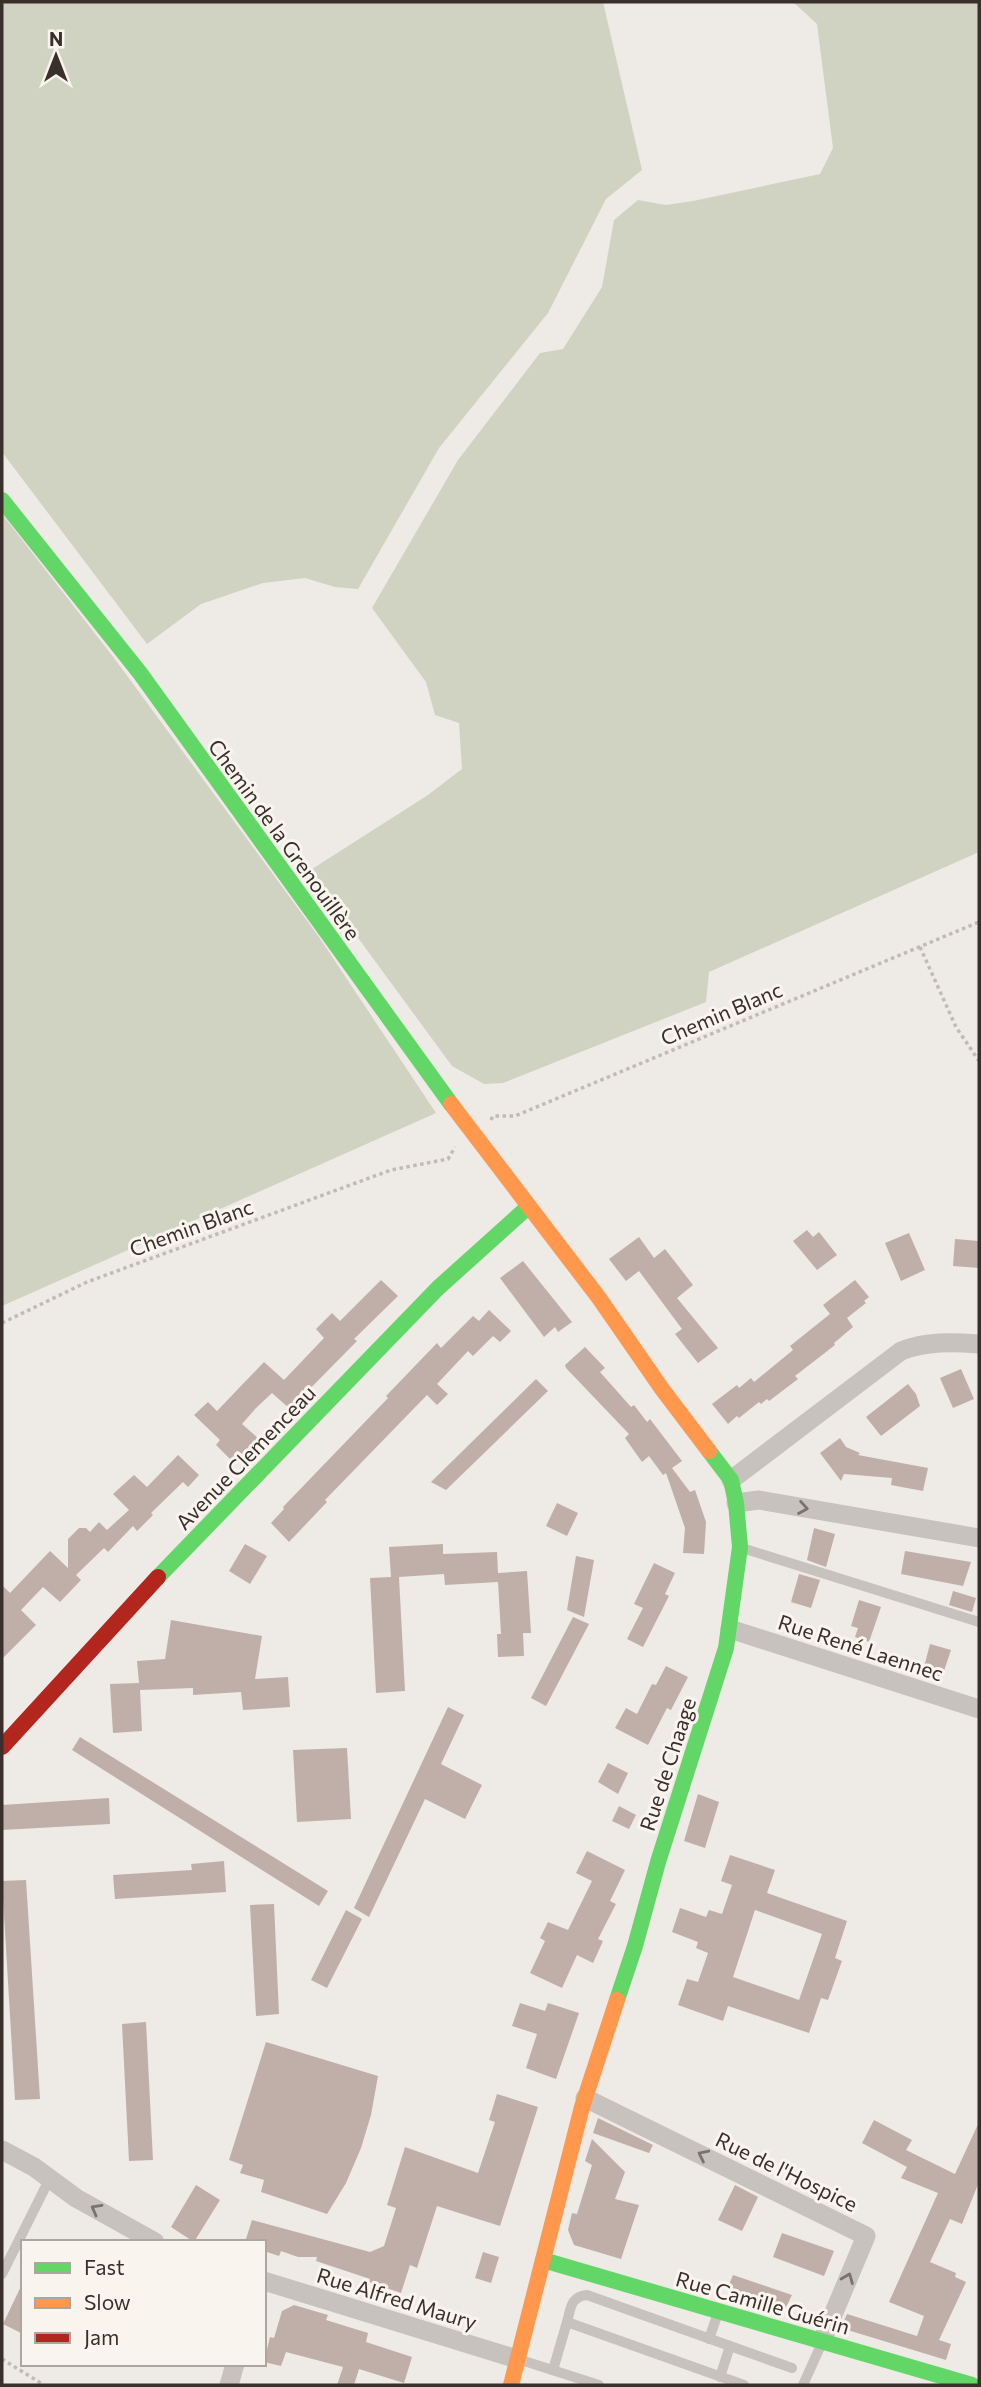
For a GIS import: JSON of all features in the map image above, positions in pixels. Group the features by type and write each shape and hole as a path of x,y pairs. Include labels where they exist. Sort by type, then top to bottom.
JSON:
{"street":[{"name":"Chemin de la Grenouillère","path":"2,500 140,673 329,938 528,1207"},
{"name":"Rue de Chaage","path":"511,2385 585,2098 635,1946 658,1862 726,1648 740,1547 731,1480 662,1389 599,1298 528,1207"},
{"name":"Avenue Clemenceau","path":"2,1746 149,1586 429,1297 528,1207"},
{"path":"731,1480 901,1351 915,1345 979,1344"},
{"path":"736,1503 759,1500 979,1538"},
{"name":"Rue René Laennec","path":"730,1629 979,1709"},
{"name":"Rue de l'Hospice","path":"585,2098 866,2236 822,2342"},
{"path":"2,2151 34,2166 76,2198 152,2240"},
{"name":"Rue Camille Guérin","path":"542,2260 972,2385"},
{"name":"Rue Alfred Maury","path":"266,2282 517,2359"},
{"path":"229,2385 234,2366"}],"lane":[{"path":"740,1547 979,1622"},
{"path":"2,2274 50,2178"},
{"path":"553,2370 572,2301 578,2296 587,2295 792,2368"},
{"path":"709,2339 719,2311"},
{"path":"567,2322 744,2385"},
{"path":"803,2385 822,2342"},
{"path":"720,2377 730,2346"},
{"path":"517,2359 599,2385"}],"path":[{"name":"Chemin Blanc","path":"489,1125 493,1116 515,1116 979,922"},
{"path":"920,947 956,1027 979,1061"},
{"name":"Chemin Blanc","path":"2,1323 87,1282 391,1170 448,1159 453,1149 462,1141"},
{"path":"2,2360 44,2385"}],"green space":[{"path":"2,2 603,2 642,170 606,199 548,313 439,448 358,589 335,587 305,578 263,583 201,604 147,644 2,452"},
{"path":"793,2 979,2 979,852 709,972 706,1002 503,1083 484,1084 452,1066 309,871 428,795 462,769 459,723 435,715 426,682 372,608 458,460 540,353 563,349 602,287 614,220 638,200 666,205 820,174 833,148 817,24"},
{"path":"2,514 114,658 319,937 436,1113 2,1306"}],"building":[{"path":"807,1230 813,1237 819,1232 837,1255 817,1270 793,1241"},
{"path":"909,1233 925,1270 901,1281 885,1243"},
{"path":"639,1237 654,1258 665,1249 693,1285 677,1298 718,1348 698,1363 675,1334 682,1329 639,1271 626,1281 609,1259"},
{"path":"955,1239 979,1241 979,1268 953,1266"},
{"path":"523,1261 572,1322 558,1332 555,1327 544,1337 500,1278"},
{"path":"381,1280 398,1296 290,1409 272,1393 256,1408 242,1424 259,1439 235,1464 216,1445 220,1440 194,1415 208,1402 217,1411 264,1362 284,1380 324,1338 316,1329 332,1313 340,1321"},
{"path":"855,1280 869,1297 864,1301 866,1303 847,1318 853,1327 834,1343 835,1345 795,1376 798,1379 769,1401 767,1399 761,1404 759,1402 728,1424 712,1404 737,1385 739,1388 751,1378 754,1382 793,1350 790,1346 830,1314 823,1305"},
{"path":"489,1310 511,1331 500,1342 493,1336 473,1356 468,1351 437,1384 448,1394 437,1405 427,1395 325,1500 327,1502 289,1542 271,1523 283,1507 437,1343 441,1348 473,1316 479,1321"},
{"path":"585,1347 605,1368 600,1372 631,1407 634,1405 647,1422 650,1419 682,1461 672,1468 690,1492 695,1490 706,1522 704,1554 683,1553 685,1528 666,1473 663,1475 649,1456 642,1462 625,1438 629,1434 566,1368 565,1365"},
{"path":"961,1369 974,1399 953,1408 940,1378"},
{"path":"536,1379 548,1391 446,1490 431,1482"},
{"path":"908,1384 916,1394 920,1406 881,1436 866,1417"},
{"path":"840,1438 846,1447 860,1453 858,1455 928,1468 923,1491 891,1485 892,1478 844,1474 841,1481 820,1453"},
{"path":"178,1455 199,1475 188,1487 183,1482 151,1513 153,1515 137,1531 133,1526 108,1552 104,1548 76,1575 81,1580 60,1602 43,1587 21,1610 36,1625 2,1659 2,1585 10,1593 50,1551 68,1568 68,1539 79,1528 86,1528 90,1532 99,1522 107,1530 129,1510 113,1494 134,1475 147,1487"},
{"path":"557,1503 578,1513 567,1536 546,1526"},
{"path":"814,1528 835,1534 826,1567 807,1560"},
{"path":"245,1544 267,1556 250,1584 229,1571"},
{"path":"443,1544 443,1554 497,1552 498,1573 527,1571 531,1633 523,1633 524,1656 498,1657 497,1634 501,1634 498,1582 445,1585 444,1574 399,1577 405,1691 376,1693 370,1578 391,1577 389,1547"},
{"path":"905,1551 971,1562 963,1586 901,1574"},
{"path":"576,1556 594,1560 584,1617 567,1610"},
{"path":"654,1563 675,1573 665,1594 669,1596 643,1647 627,1639 643,1608 634,1604"},
{"path":"799,1574 820,1580 811,1608 791,1602"},
{"path":"953,1591 976,1598 972,1612 949,1605"},
{"path":"859,1600 881,1607 869,1642 855,1637 858,1628 851,1626"},
{"path":"573,1617 589,1624 546,1706 531,1698"},
{"path":"171,1620 262,1636 255,1679 288,1677 290,1707 243,1710 241,1692 193,1695 193,1688 140,1690 142,1731 113,1733 110,1684 139,1683 137,1661 165,1659"},
{"path":"930,1644 951,1650 942,1677 923,1671"},
{"path":"666,1666 688,1677 671,1710 667,1708 648,1745 615,1728 626,1708 637,1714 652,1684 656,1685"},
{"path":"448,1707 464,1715 441,1764 482,1785 465,1819 425,1799 369,1917 354,1908"},
{"path":"80,1737 328,1891 319,1906 72,1750"},
{"path":"347,1748 351,1819 297,1822 293,1750"},
{"path":"608,1763 628,1773 618,1794 598,1782"},
{"path":"698,1794 719,1802 705,1848 684,1841"},
{"path":"109,1798 110,1824 2,1830 2,1805"},
{"path":"619,1806 636,1815 629,1829 612,1821"},
{"path":"587,1851 625,1870 610,1901 616,1904 598,1939 603,1941 593,1963 577,1955 562,1988 530,1973 545,1941 540,1938 548,1922 568,1930 592,1881 576,1873"},
{"path":"730,1855 775,1870 767,1893 847,1921 835,1958 842,1961 828,2000 821,1998 809,2033 728,2006 723,2021 678,2005 687,1979 698,1982 708,1953 696,1948 698,1942 672,1932 680,1908 706,1917 709,1910 722,1914 732,1885 721,1881","holes":["755,1910 822,1934 799,2000 733,1977"]},
{"path":"224,1861 226,1892 115,1899 113,1875 192,1870 191,1864"},
{"path":"26,1880 40,2099 15,2100 2,1881"},
{"path":"274,1904 279,2014 256,2016 250,1905"},
{"path":"346,1910 362,1919 327,1988 311,1980"},
{"path":"520,2003 545,2011 548,2003 579,2013 556,2079 526,2068 537,2034 512,2026"},
{"path":"146,2022 153,2160 129,2161 122,2024"},
{"path":"266,2042 378,2076 371,2115 361,2148 346,2183 327,2214 261,2192 264,2180 240,2173 243,2165 229,2160"},
{"path":"497,2094 538,2107 500,2226 437,2206 417,2268 410,2265 401,2293 369,2282 370,2279 316,2261 317,2257 298,2257 281,2251 279,2256 266,2252 266,2240 246,2240 252,2220 370,2252 384,2246 396,2208 387,2205 405,2147 478,2173 495,2122 489,2120"},
{"path":"598,2118 653,2145 649,2153 593,2133"},
{"path":"874,2120 912,2140 906,2150 955,2174 979,2122 979,2182 962,2224 950,2219 930,2262 956,2273 955,2277 966,2282 939,2340 951,2344 946,2360 841,2328 847,2314 917,2336 924,2316 889,2302 938,2193 901,2178 907,2167 862,2143"},
{"path":"592,2139 625,2172 615,2199 639,2205 621,2259 574,2245 568,2230 572,2213 577,2214 592,2165 585,2161"},
{"path":"196,2185 220,2200 195,2240 171,2227"},
{"path":"735,2185 758,2197 742,2231 718,2220"},
{"path":"782,2233 834,2251 824,2276 773,2257"},
{"path":"483,2252 499,2257 491,2283 475,2278"},
{"path":"733,2275 792,2295 785,2309 760,2303 761,2300 728,2287"},
{"path":"21,2286 21,2333 3,2324"},
{"path":"294,2305 328,2315 326,2320 368,2333 366,2342 412,2357 404,2383 359,2369 354,2385 337,2385 343,2367 286,2352 281,2366 266,2362 270,2337 274,2338 282,2311"}],"traffic: fast":[{"path":"2,500 140,673 451,1104"},
{"path":"158,1577 438,1288 528,1207"},
{"path":"617,2000 726,1648 740,1547 731,1480 709,1451"},
{"path":"543,2260 972,2385"}],"traffic: slow":[{"path":"451,1104 599,1298 709,1451"},
{"path":"511,2385 582,2107 617,2000"}],"traffic: jam":[{"path":"2,1747 158,1577"}]}
